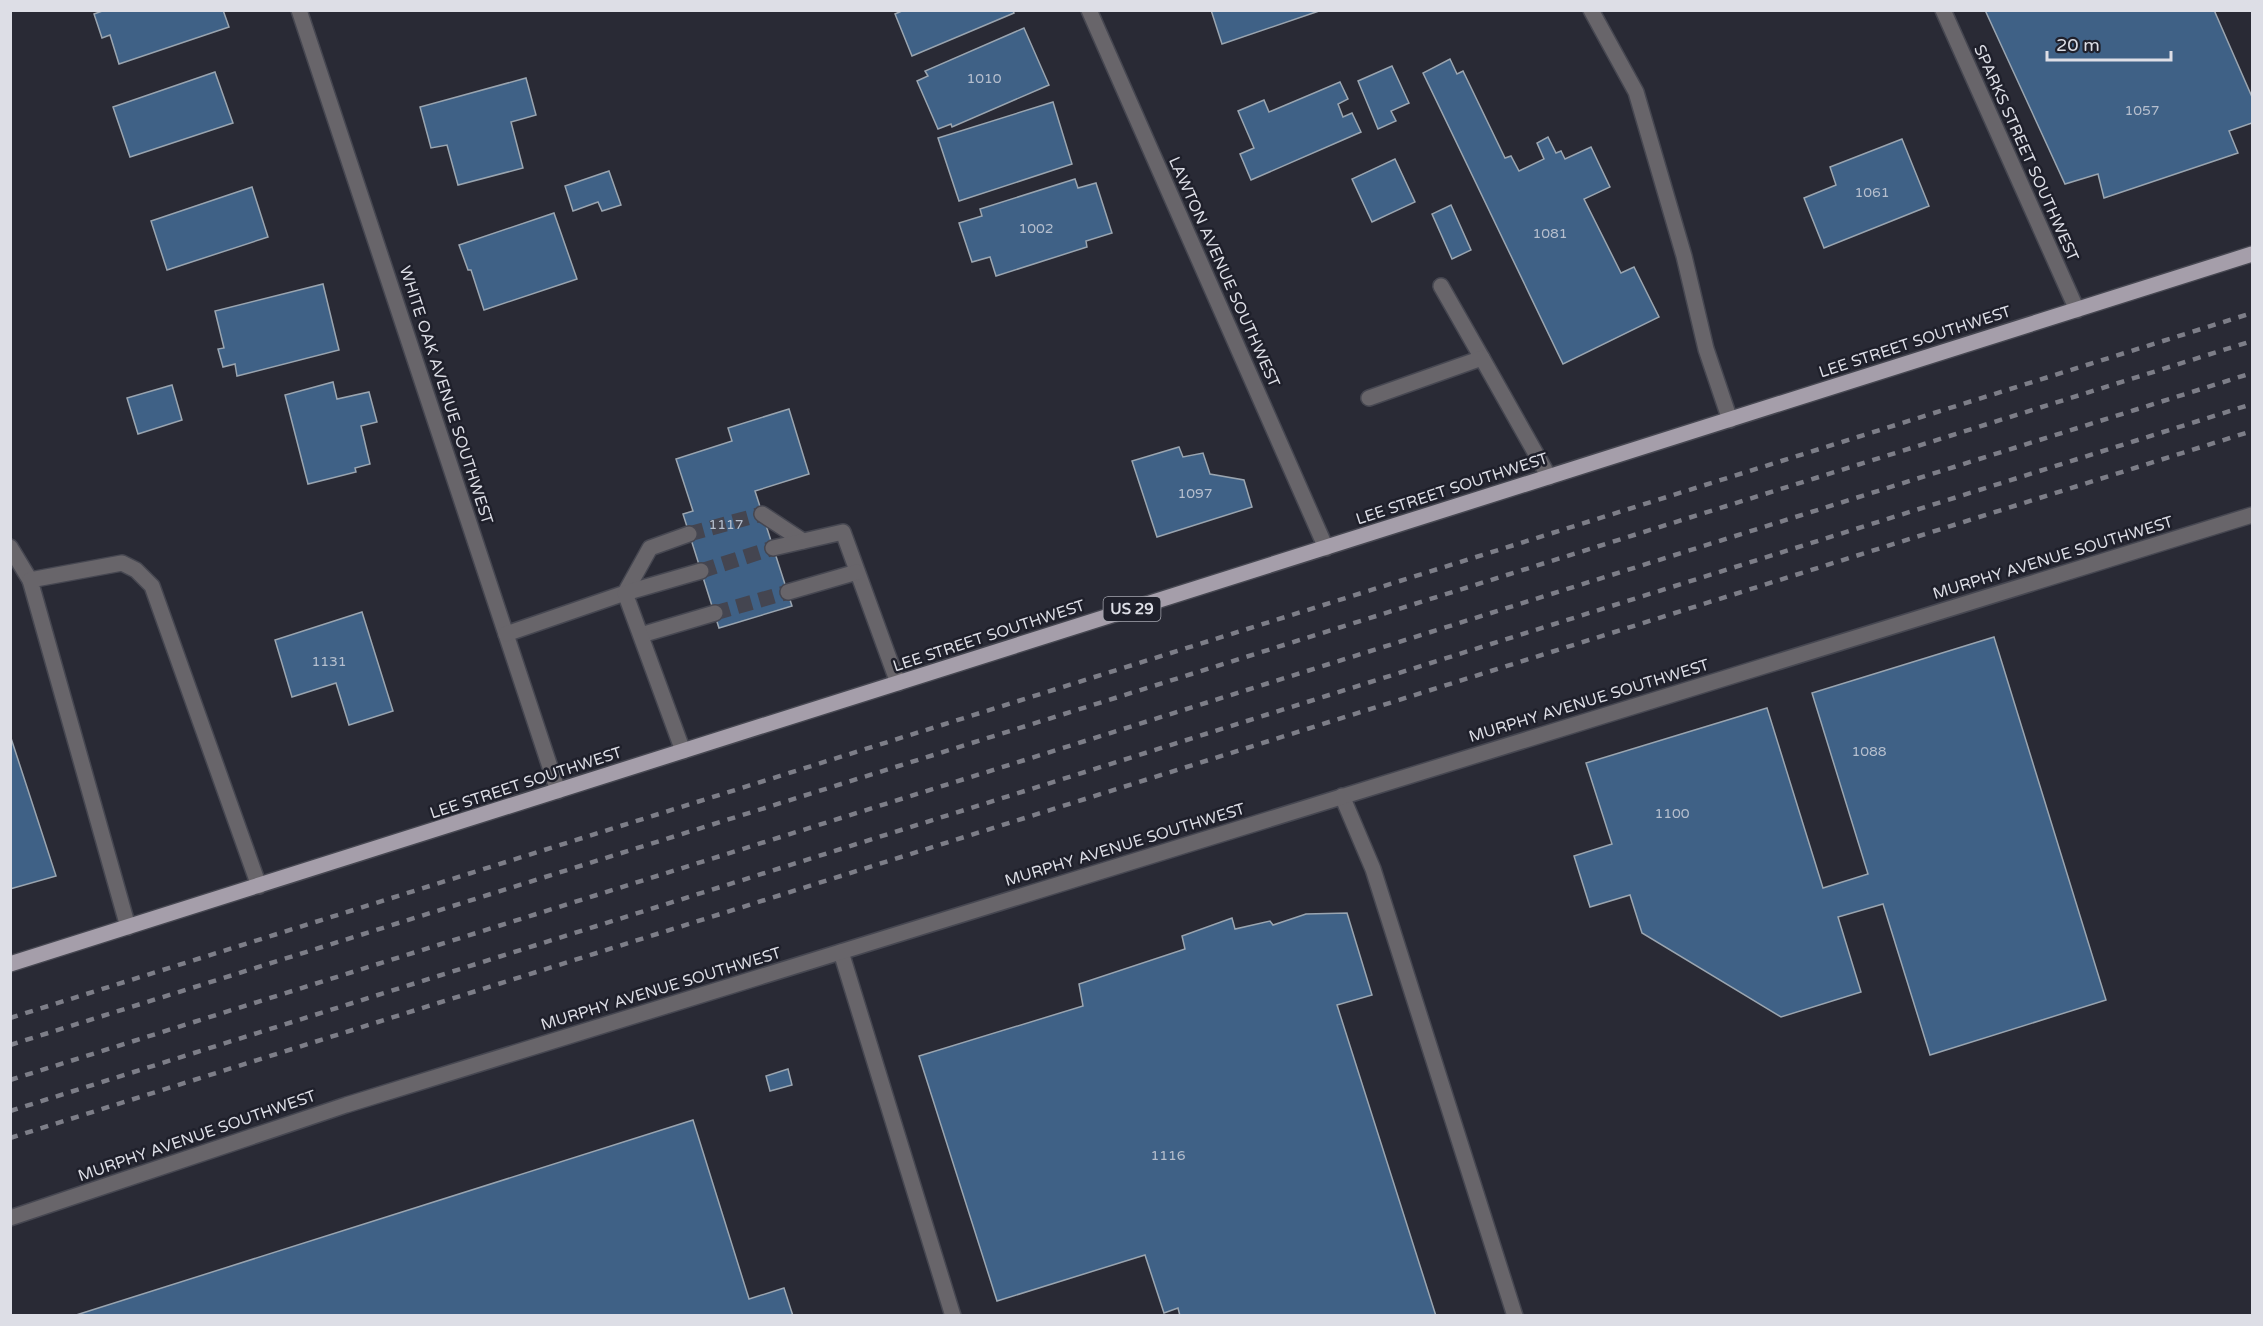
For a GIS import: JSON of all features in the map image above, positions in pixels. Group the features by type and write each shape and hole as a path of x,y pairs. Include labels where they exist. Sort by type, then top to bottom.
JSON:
{"main road":[{"name":"LEE STREET SOUTHWEST","path":"10,964 2253,254"}],"street":[{"name":"WHITE OAK AVENUE SOUTHWEST","path":"299,10 558,791"},
{"name":"LAWTON AVENUE SOUTHWEST","path":"1089,10 1326,548"},
{"path":"1591,10 1636,92 1684,256 1706,349 1730,420"},
{"name":"SPARKS STREET SOUTHWEST","path":"1942,10 2077,310"},
{"path":"1441,285 1549,477"},
{"path":"1370,398 1482,358"},
{"path":"762,514 803,541"},
{"name":"MURPHY AVENUE SOUTHWEST","path":"10,1218 346,1105 2253,515"},
{"path":"773,548 843,532 898,683"},
{"path":"683,751 626,593 650,548 689,534"},
{"path":"10,547 30,580 128,927"},
{"path":"30,580 122,562 136,570 152,586 259,886"},
{"path":"506,634 626,593 701,571"},
{"path":"788,592 857,572"},
{"path":"641,635 715,613"},
{"path":"1342,796 1373,869 1515,1316"},
{"path":"841,952 953,1316"}],"building":[{"path":"105,10 223,10 229,27 119,64 110,35 102,38 94,14"},
{"path":"904,10 1013,10 1014,13 912,56 895,14"},
{"path":"1211,10 1322,10 1222,44"},
{"path":"1985,10 2214,10 2252,97 2252,123 2229,131 2238,153 2104,198 2098,174 2065,184"},
{"path":"1024,28 1049,85 952,127 951,124 938,129 917,81 928,76 925,71"},
{"path":"1450,59 1457,74 1463,71 1505,158 1511,156 1519,171 1544,159 1537,143 1548,137 1556,153 1561,151 1565,159 1591,147 1610,187 1584,199 1621,273 1634,267 1659,317 1563,364 1423,73"},
{"path":"1392,66 1409,103 1391,111 1396,121 1378,129 1358,81"},
{"path":"215,72 233,123 130,157 113,107"},
{"path":"526,78 536,115 511,122 523,168 458,185 447,145 431,148 420,107"},
{"path":"1340,82 1348,99 1338,104 1343,117 1352,113 1361,132 1251,180 1240,154 1254,148 1238,111 1264,100 1269,112"},
{"path":"1053,102 1072,164 959,201 938,138"},
{"path":"1902,139 1929,206 1824,248 1804,198 1836,185 1830,167"},
{"path":"1395,159 1415,202 1372,222 1352,179"},
{"path":"609,171 621,205 602,211 598,202 573,211 565,186"},
{"path":"1075,179 1078,188 1096,183 1112,233 1086,241 1087,247 996,276 990,257 972,262 959,223 982,216 980,209"},
{"path":"252,187 268,237 167,270 151,221"},
{"path":"1451,205 1471,250 1452,259 1432,214"},
{"path":"554,213 577,279 484,310 471,270 468,270 459,245"},
{"path":"323,284 339,350 237,376 235,364 223,367 218,349 224,348 215,311"},
{"path":"333,382 337,399 369,392 377,422 361,426 370,464 355,468 356,472 308,484 285,395"},
{"path":"172,385 182,420 138,434 127,398"},
{"path":"789,409 809,474 755,491 792,606 719,628 683,514 693,511 676,459 732,441 728,428"},
{"path":"1179,447 1183,457 1203,453 1210,474 1244,480 1252,507 1157,537 1132,461"},
{"path":"362,612 393,711 349,725 336,683 292,697 275,640"},
{"path":"1994,637 2106,1000 1930,1055 1883,904 1838,917 1861,992 1781,1017 1642,933 1630,895 1590,907 1574,856 1612,844 1586,763 1767,708 1823,888 1868,874 1812,693"},
{"path":"10,735 56,876 10,889"},
{"path":"1347,913 1372,995 1337,1005 1436,1316 1180,1316 1178,1308 1164,1313 1145,1255 997,1301 919,1056 1083,1006 1079,984 1185,949 1182,936 1232,918 1235,929 1270,921 1273,925 1306,914"},
{"path":"788,1069 792,1085 770,1091 766,1076"},
{"path":"693,1120 749,1299 784,1288 793,1316 73,1316"}],"tunnel":[{"path":"689,534 762,514"},
{"path":"701,571 773,548"},
{"path":"715,613 788,592"}],"railway":[{"path":"10,1018 2252,313"},
{"path":"10,1045 2252,341"},
{"path":"10,1080 2252,373"},
{"path":"10,1111 2252,404"},
{"path":"10,1138 2252,431"}]}
